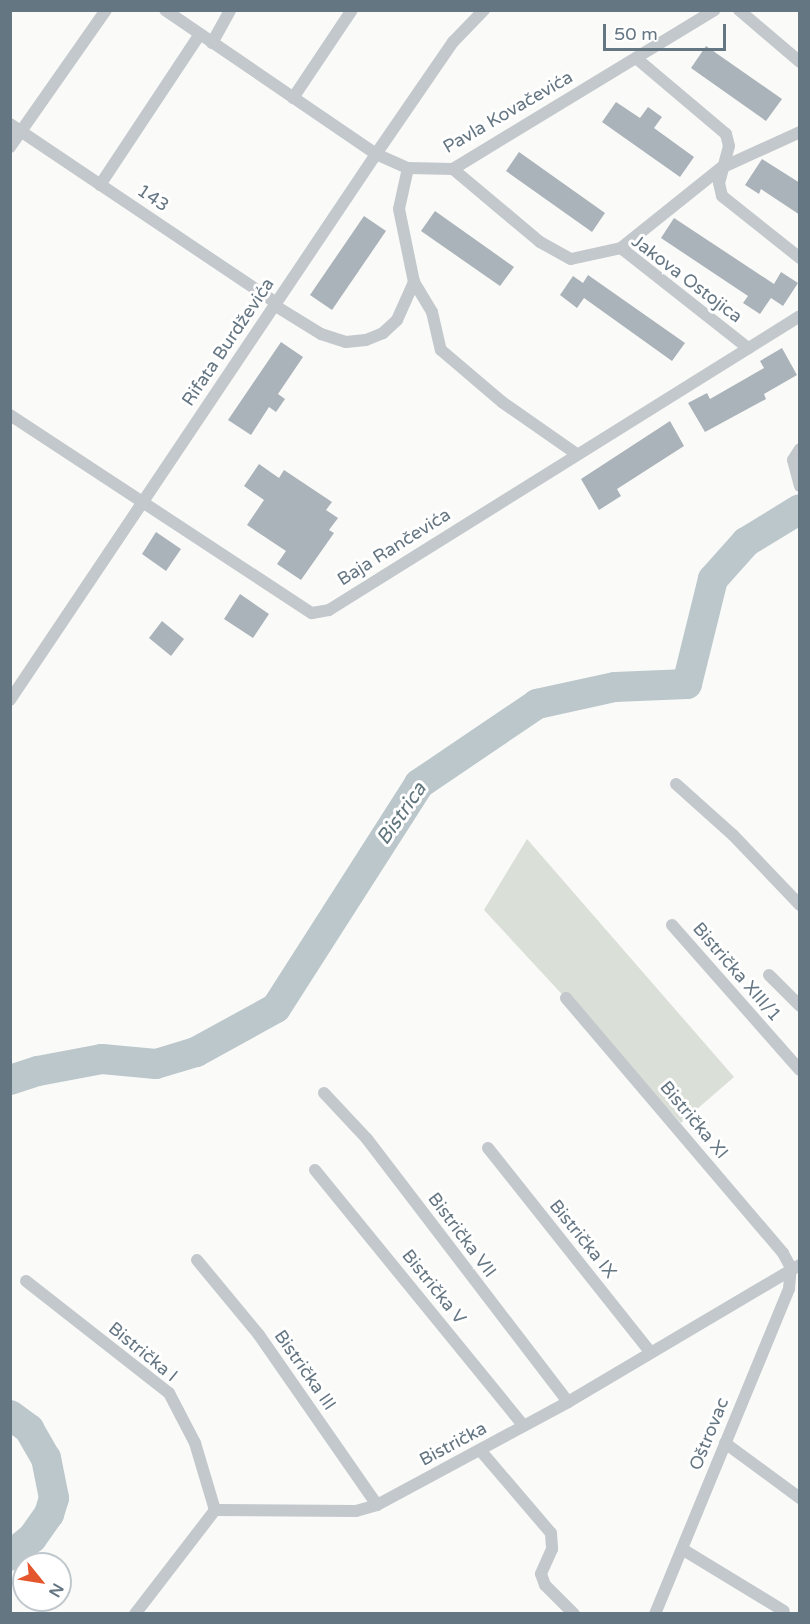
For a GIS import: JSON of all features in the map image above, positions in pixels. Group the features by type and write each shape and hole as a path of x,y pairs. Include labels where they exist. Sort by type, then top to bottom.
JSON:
{"street":[{"path":"10,147 16,128 106,10"},
{"name":"Pavla Kovačevića","path":"165,10 376,154 408,168 453,169 714,10"},
{"path":"212,43 230,10"},
{"path":"293,98 352,10"},
{"name":"Rifata Burdževića","path":"10,700 376,154 453,42 484,10"},
{"path":"739,10 800,62"},
{"path":"100,185 200,34"},
{"path":"636,58 726,134 729,146 721,168 722,196 800,258"},
{"name":"143","path":"16,128 321,334 346,342 366,340 383,333 397,320 414,282"},
{"path":"621,248 721,168 800,132"},
{"path":"408,168 399,209 414,282 432,312 441,351 502,402 574,453"},
{"name":"Jakova Ostojica","path":"453,169 540,242 571,259 621,248 748,348"},
{"name":"Baja Rančevića","path":"10,415 312,613 328,610 574,453 800,316"},
{"path":"799,486 793,460 800,449"},
{"path":"676,784 713,815 800,905"},
{"name":"Bistrička XIII/1","path":"672,925 800,1070"},
{"path":"769,975 800,1006"},
{"name":"Bistrička XI","path":"566,998 795,1266"},
{"name":"Bistrička VII","path":"324,1093 367,1140 568,1402"},
{"name":"Bistrička IX","path":"488,1149 650,1353"},
{"name":"Bistrička V","path":"315,1170 524,1426"},
{"name":"Bistrička III","path":"198,1260 259,1335 377,1505"},
{"name":"Bistrička","path":"215,1510 356,1511 377,1505 568,1402 795,1266"},
{"name":"Oštrovac","path":"655,1614 789,1289 795,1266"},
{"name":"Bistrička I","path":"26,1281 169,1393 195,1443 215,1510"},
{"path":"725,1443 800,1498"},
{"path":"480,1450 551,1533 554,1540 541,1574 545,1585 574,1614"},
{"path":"135,1614 204,1520 215,1510"},
{"path":"682,1549 784,1611"}],"shaded area":[{"path":"527,839 734,1077 681,1123 484,910"}],"building":[{"path":"706,46 782,99 766,121 691,68"},
{"path":"616,102 640,118 648,107 662,117 654,128 694,157 680,177 602,122"},
{"path":"519,152 605,213 592,232 506,171"},
{"path":"762,159 800,183 800,215 761,189 759,194 745,185"},
{"path":"435,211 514,267 500,286 421,231"},
{"path":"364,216 386,231 332,310 310,295"},
{"path":"674,218 774,284 781,272 798,283 783,306 771,298 760,314 743,303 748,296 661,238"},
{"path":"588,275 685,343 672,361 584,298 577,308 560,295 573,276 583,283"},
{"path":"281,342 303,357 278,394 285,399 276,412 269,407 251,435 228,420"},
{"path":"782,348 797,375 764,394 766,399 705,432 688,403 707,393 710,399 764,368 760,361"},
{"path":"670,421 684,446 617,489 621,496 599,510 581,479"},
{"path":"259,464 279,478 284,470 332,502 326,510 338,518 329,530 334,533 301,580 277,564 286,551 247,525 264,500 244,486"},
{"path":"156,532 181,549 166,571 142,554"},
{"path":"240,594 269,614 253,638 224,619"},
{"path":"162,621 184,639 171,656 149,638"}],"waterway":[{"name":"Bistrica","path":"10,1080 38,1071 102,1059 156,1064 196,1052 276,1008 419,784 537,704 615,687 687,684 713,579 746,542 800,509"},
{"name":"Bistrica","path":"10,1415 29,1429 46,1458 54,1498 49,1514 32,1538 10,1556"}]}
